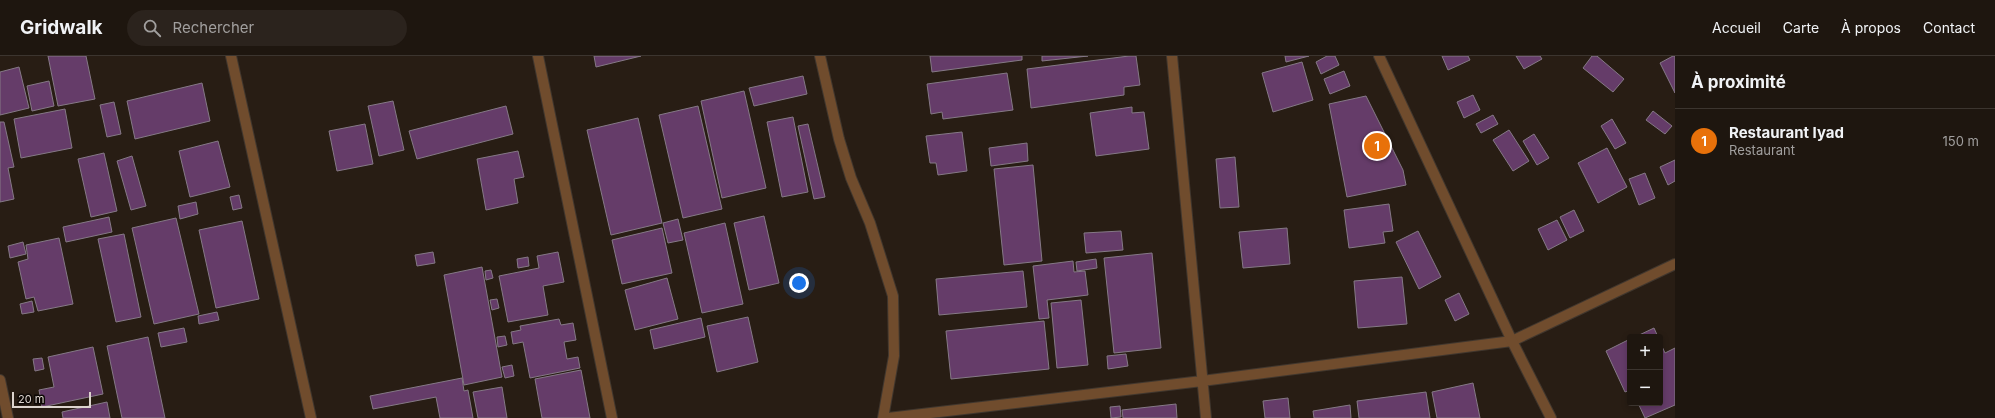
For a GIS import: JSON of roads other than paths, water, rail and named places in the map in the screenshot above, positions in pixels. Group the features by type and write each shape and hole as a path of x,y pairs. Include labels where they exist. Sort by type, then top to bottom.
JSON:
{"street":[{"path":"231,56 311,418"},
{"path":"538,56 612,418"},
{"path":"820,56 839,139 851,178 870,223 893,296 894,356 883,418"},
{"path":"1172,56 1206,418"},
{"path":"1379,56 1512,341 1551,418"},
{"path":"888,418 1202,381 1512,341 1675,264"},
{"path":"0,380 8,418"}],"place":[{"name":"Restaurant Iyad","path":"1377,146"}]}
